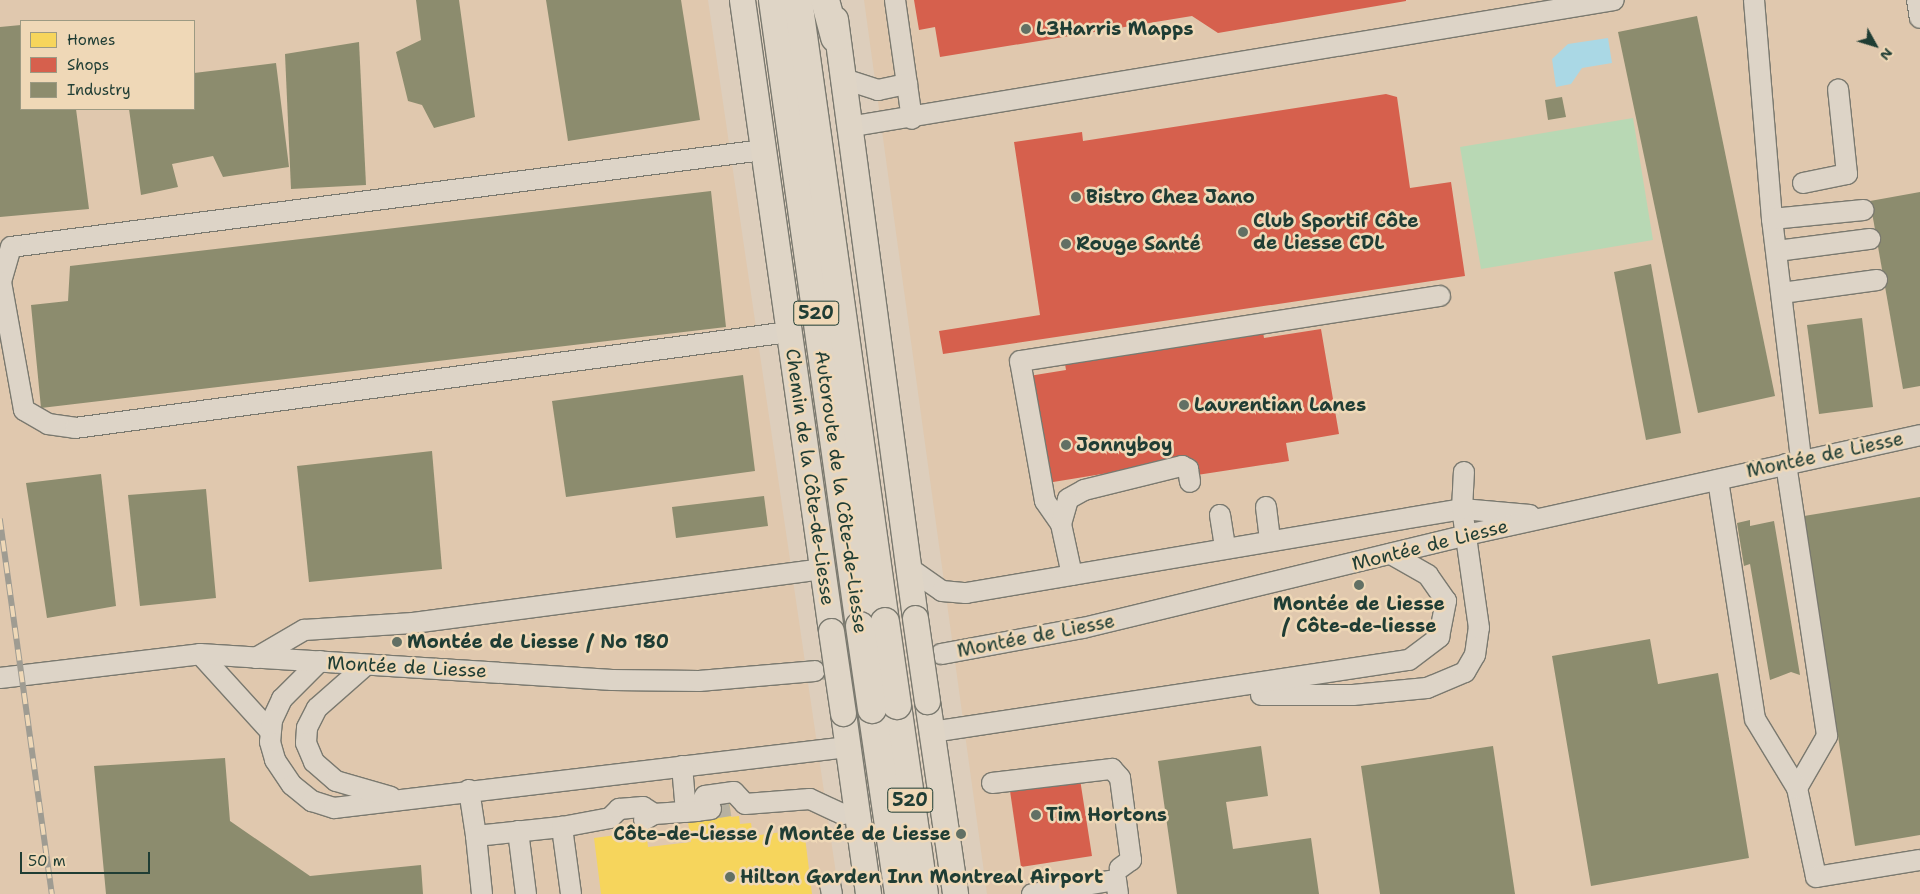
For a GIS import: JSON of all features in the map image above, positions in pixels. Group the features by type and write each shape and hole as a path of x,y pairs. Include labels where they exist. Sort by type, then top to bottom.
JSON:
{"highway":[{"name":"Autoroute de la Côte-de-Liesse","path":"773,0 885,707 924,894"},
{"name":"Autoroute de la Côte-de-Liesse","path":"798,0 873,624"},
{"path":"825,0 835,38"},
{"name":"Autoroute de la Côte-de-Liesse","path":"885,707 899,894"}],"main road":[{"name":"Chemin de la Côte-de-Liesse","path":"742,0 868,894"},
{"path":"834,0 835,38 955,894"}],"street":[{"path":"895,0 912,119"},
{"path":"848,127 912,119 1614,0"},
{"path":"1754,0 1772,219 1782,294 1794,462 1827,736 1797,788"},
{"path":"1917,0 1920,18"},
{"path":"841,78 878,90 907,84"},
{"path":"1803,184 1847,174 1838,90"},
{"path":"763,150 11,247 1,282 24,410 48,424 75,428 789,332"},
{"path":"1772,219 1864,210"},
{"path":"1777,251 1870,239"},
{"path":"1782,294 1877,280"},
{"path":"1061,524 1045,501 1020,361 1440,296"},
{"name":"Montée de Liesse","path":"940,654 1093,626 1466,535 1920,435"},
{"path":"1072,575 1061,524 1061,512 1068,499 1084,490 1182,466 1188,469 1190,482"},
{"path":"1202,695 1353,696 1433,687 1454,680 1473,661 1478,638 1462,509 1464,472"},
{"path":"1718,480 1755,719 1797,788 1816,877 1920,860"},
{"path":"1266,507 1270,541"},
{"path":"909,568 953,593 1072,575 1462,509 1549,516"},
{"path":"1220,516 1225,548"},
{"path":"932,732 1202,695 1386,667 1428,649 1445,622 1443,593 1428,575 1391,554"},
{"path":"256,658 296,632 413,623 822,569"},
{"path":"200,654 270,731"},
{"name":"Montée de Liesse","path":"0,678 200,654 670,681 815,671"},
{"path":"320,661 282,699 270,731 272,754 280,769 312,801 348,809 396,798 848,747"},
{"path":"366,665 314,712 307,728 307,748 317,766 336,781 396,798"},
{"path":"682,766 714,808"},
{"path":"992,783 1112,769 1120,778 1131,860 1120,868"},
{"path":"469,790 482,894"},
{"path":"476,836 562,827 610,818 620,824 654,814 810,798 842,814 857,812"},
{"path":"562,827 570,894"},
{"path":"518,831 526,894"},
{"path":"1032,894 1116,880 1118,894"}],"shaded area":[{"path":"0,0 708,0 839,894 0,894"},
{"path":"864,0 1920,0 1920,894 987,894"}],"green space":[{"path":"1633,118 1653,240 1481,269 1460,147"}],"water":[{"path":"1608,38 1612,63 1582,68 1571,84 1556,87 1552,59 1568,44"}],"building: Homes":[{"path":"729,800 731,817 739,816 740,824 751,823 753,836 804,829 812,894 601,894 594,838 639,832 640,839 647,838 648,847 691,842 688,822 713,819 711,802"}],"building: Shops":[{"name":"L3Harris Mapps","path":"914,0 1406,1 1218,33 1192,16 940,57 935,27 919,30"},
{"name":"Club Sportif Côte de Liesse CDL","path":"1386,94 1397,97 1410,188 1451,182 1465,276 943,354 939,331 1040,315 1014,142 1082,132 1083,141"},
{"name":"Laurentian Lanes","path":"1262,326 1264,338 1321,329 1339,434 1286,443 1289,461 1197,475 1194,459 1047,483 1029,376 1066,370 1064,358"},
{"path":"1079,773 1092,856 1021,867 1009,784"}],"building: Industry":[{"path":"416,0 459,0 475,117 434,128 422,105 408,101 396,52 421,40"},
{"path":"546,0 681,0 700,120 568,141"},
{"path":"1697,16 1775,396 1698,413 1618,32"},
{"path":"20,25 20,110 76,110 89,209 0,217 0,27"},
{"path":"359,42 366,185 291,189 285,54"},
{"path":"276,63 289,167 223,177 213,156 172,164 178,187 141,195 129,110 195,110 195,73"},
{"path":"1562,97 1566,117 1548,120 1545,100"},
{"path":"711,191 726,327 41,408 31,305 68,301 70,266"},
{"path":"1920,192 1920,386 1903,389 1870,201"},
{"path":"1651,264 1681,433 1646,440 1614,272"},
{"path":"1862,318 1873,407 1819,414 1807,325"},
{"path":"743,375 755,471 566,497 552,401"},
{"path":"432,451 442,569 309,582 297,466"},
{"path":"101,474 116,606 47,618 26,483"},
{"path":"206,489 216,598 140,606 128,495"},
{"path":"764,496 768,526 676,538 672,507"},
{"path":"1920,497 1920,835 1855,846 1804,516"},
{"path":"1750,520 1750,526 1774,521 1800,675 1791,672 1770,680 1750,564 1744,566 1737,523"},
{"path":"1650,639 1658,684 1718,673 1749,858 1591,886 1552,656"},
{"path":"1261,746 1268,796 1226,802 1233,849 1311,838 1319,894 1177,894 1158,761"},
{"path":"1493,746 1515,894 1380,894 1361,766"},
{"path":"225,758 230,821 310,876 421,865 423,894 106,894 94,766"}],"tunnel":[{"path":"821,670 934,655"},
{"path":"711,809 730,806"}],"railway":[{"path":"0,519 52,894"}],"place":[{"name":"L3Harris Mapps","path":"1026,29"},
{"name":"Bistro Chez Jano","path":"1076,197"},
{"name":"Club Sportif Côte de Liesse CDL","path":"1243,232"},
{"name":"Rouge Santé","path":"1066,244"},
{"name":"Laurentian Lanes","path":"1184,405"},
{"name":"Jonnyboy","path":"1066,445"},
{"name":"Montée de Liesse / Côte-de-liesse","path":"1359,585"},
{"name":"Montée de Liesse / No 180","path":"397,642"},
{"name":"Tim Hortons","path":"1036,815"},
{"name":"Côte-de-Liesse / Montée de Liesse","path":"961,834"},
{"name":"Hilton Garden Inn Montreal Airport","path":"730,877"}]}
